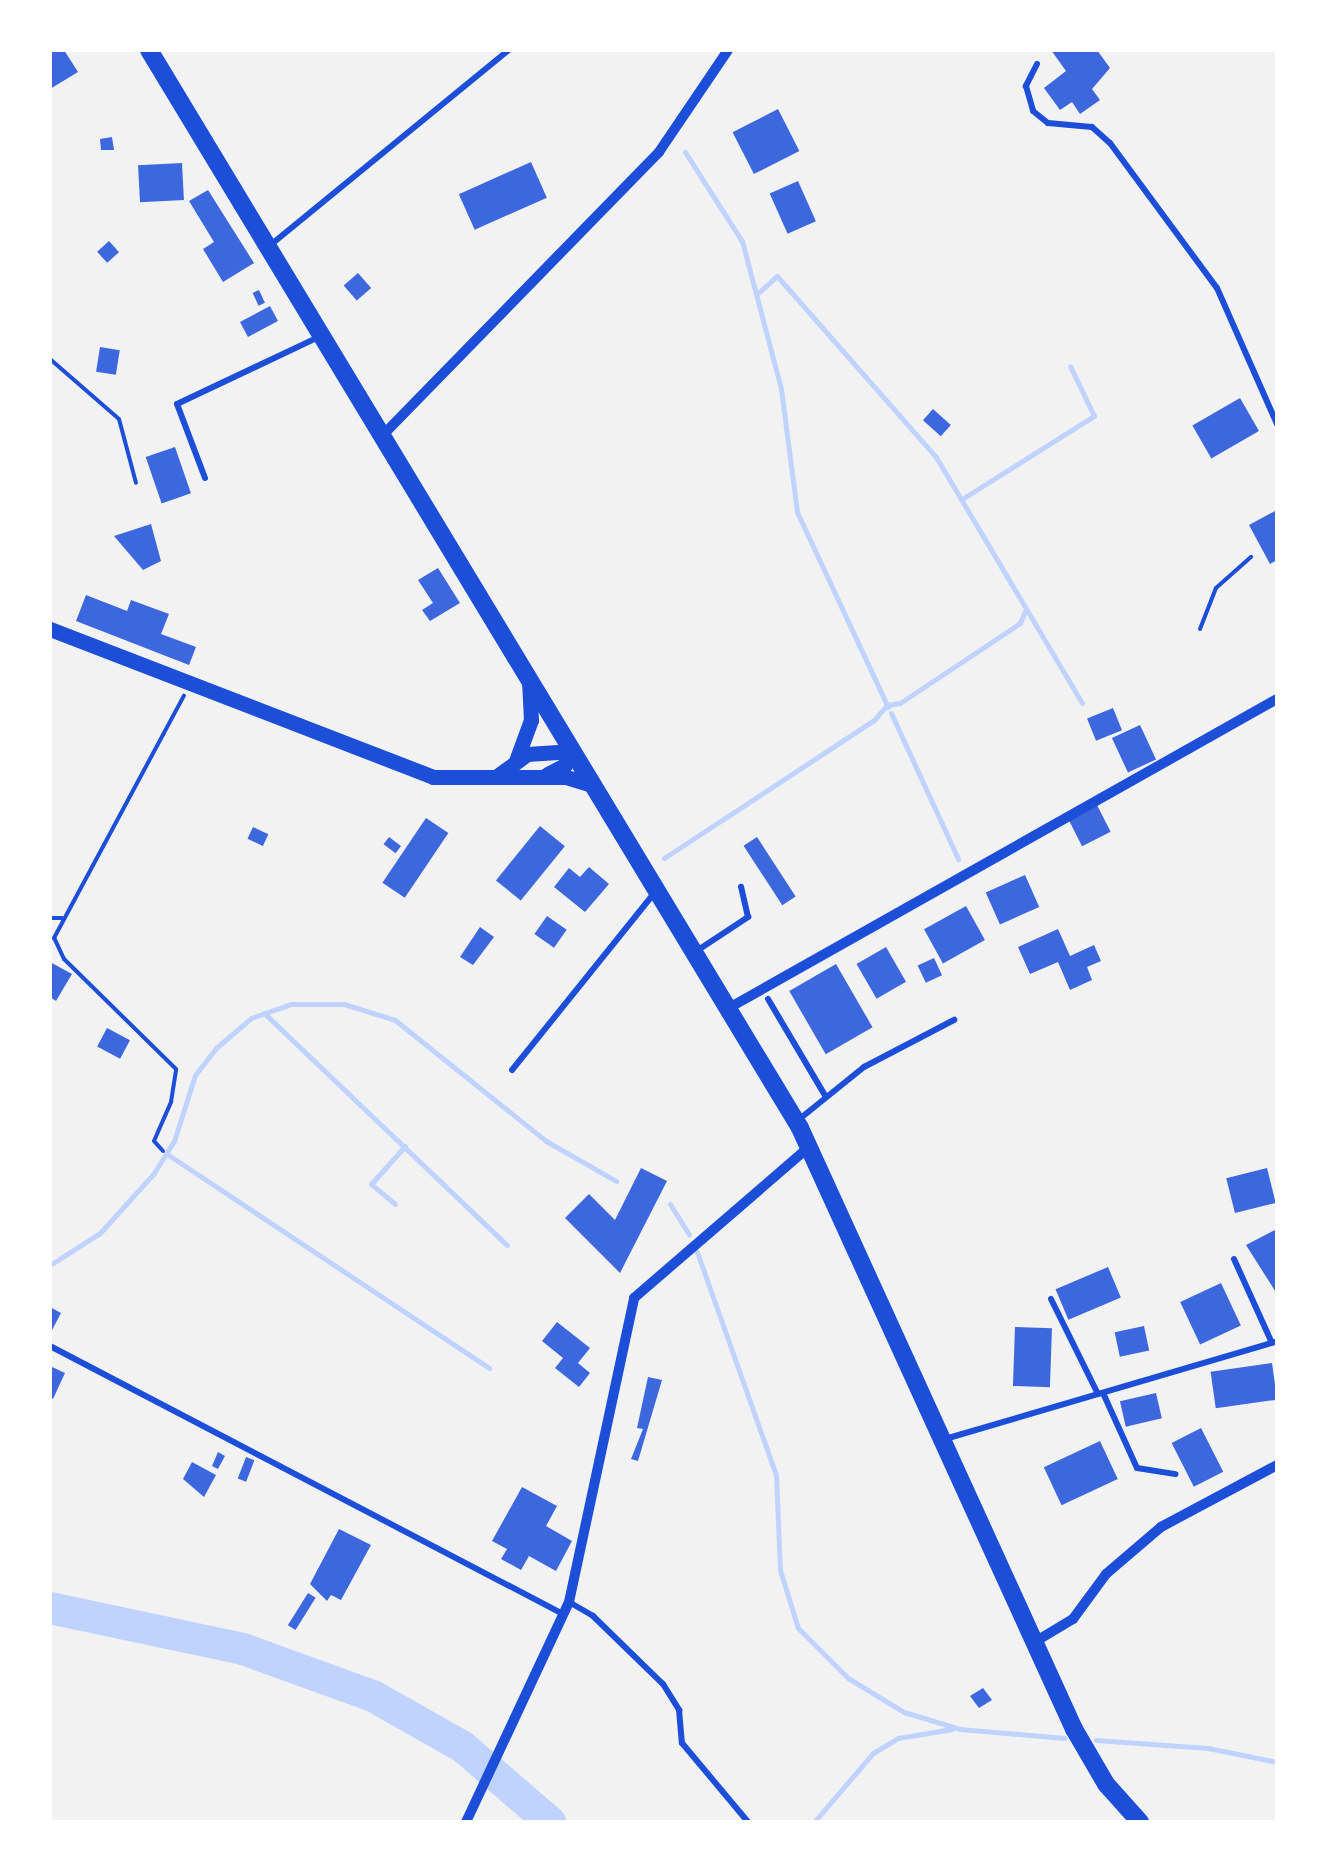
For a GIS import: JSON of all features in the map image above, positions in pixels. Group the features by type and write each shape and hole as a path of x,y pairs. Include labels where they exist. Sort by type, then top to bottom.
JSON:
{"main road":[{"path":"149,50 810,1146 945,1440 1033,1644 1090,1759 1140,1822"},
{"path":"50,630 433,777 532,776 595,786"},
{"path":"514,763 529,730 529,680"},
{"path":"497,776 539,751 573,750"},
{"path":"532,776 562,767 573,750"}],"street":[{"path":"380,438 659,152 728,50"},
{"path":"727,1009 1277,699"},
{"path":"468,1818 507,1743 567,1608 634,1298 810,1146"},
{"path":"1033,1644 1068,1624 1106,1574 1162,1527 1277,1465"}],"lane":[{"path":"268,248 509,50"},
{"path":"1037,64 1026,86 1032,111 1048,123 1092,127 1110,143 1217,288 1277,424"},
{"path":"205,478 177,404 320,336"},
{"path":"694,953 748,918 742,887"},
{"path":"512,1070 656,890"},
{"path":"768,999 826,1097"},
{"path":"796,1122 864,1067 954,1020"},
{"path":"945,1440 1275,1342 1234,1259"},
{"path":"1051,1299 1137,1468 1176,1474"},
{"path":"50,1346 567,1608 593,1616 662,1684 679,1710 682,1743 748,1822"}],"path":[{"path":"50,359 119,418 136,483"},
{"path":"1200,630 1216,588 1251,556"},
{"path":"162,1151 154,1144 176,1070 56,950 62,918 191,683"},
{"path":"50,918 62,918"}],"building":[{"path":"50,50 64,50 78,72 50,89"},
{"path":"1051,50 1097,50 1110,68 1092,89 1100,100 1080,114 1072,102 1060,110 1044,88 1066,71"},
{"path":"778,109 799,151 754,174 733,132"},
{"path":"112,137 114,150 101,150 100,139"},
{"path":"531,162 547,198 475,230 459,194"},
{"path":"182,163 184,200 140,202 138,165"},
{"path":"798,181 816,221 788,234 770,194"},
{"path":"208,190 254,263 223,282 203,249 214,242 189,201"},
{"path":"109,241 119,252 107,263 97,252"},
{"path":"358,273 371,288 357,301 344,285"},
{"path":"259,290 265,303 259,306 253,293"},
{"path":"270,306 278,321 248,337 240,322"},
{"path":"100,347 120,350 116,375 96,372"},
{"path":"1240,398 1259,431 1211,458 1192,426"},
{"path":"933,409 951,425 941,436 923,420"},
{"path":"175,447 191,493 162,503 146,457"},
{"path":"1275,511 1277,560 1270,564 1249,525"},
{"path":"151,524 161,561 143,570 114,536"},
{"path":"438,568 460,603 430,621 422,610 433,603 418,580"},
{"path":"86,595 127,611 131,600 169,614 161,634 196,647 189,665 76,621"},
{"path":"1113,708 1122,730 1096,741 1087,718"},
{"path":"1140,725 1156,759 1128,773 1112,738"},
{"path":"1097,805 1111,832 1082,846 1068,820"},
{"path":"426,818 448,833 405,898 382,883"},
{"path":"540,826 565,846 521,901 496,880"},
{"path":"253,827 268,834 263,846 248,839"},
{"path":"389,837 401,846 396,853 384,844"},
{"path":"757,837 796,897 782,905 744,846"},
{"path":"589,867 609,884 585,912 554,887 569,868 580,877"},
{"path":"1025,875 1039,907 1000,924 986,892"},
{"path":"966,906 985,940 943,963 924,929"},
{"path":"547,916 567,930 554,948 534,934"},
{"path":"480,927 494,937 473,965 460,957"},
{"path":"1058,929 1070,956 1094,945 1101,961 1087,967 1092,980 1070,990 1058,962 1030,974 1018,947"},
{"path":"886,947 906,982 877,999 857,964"},
{"path":"934,958 942,975 926,983 918,966"},
{"path":"50,962 72,974 56,1001 50,997"},
{"path":"836,964 873,1027 826,1054 789,991"},
{"path":"107,1028 130,1040 120,1059 97,1047"},
{"path":"641,1168 667,1181 620,1273 565,1218 589,1194 615,1220"},
{"path":"1267,1168 1276,1203 1235,1213 1226,1178"},
{"path":"1277,1229 1277,1294 1246,1245"},
{"path":"1108,1267 1121,1297 1068,1320 1056,1289"},
{"path":"1221,1283 1241,1326 1200,1345 1180,1302"},
{"path":"50,1307 61,1313 50,1334"},
{"path":"557,1322 590,1348 578,1363 590,1373 579,1387 555,1368 563,1358 542,1341"},
{"path":"1144,1326 1149,1350 1120,1357 1115,1332"},
{"path":"1015,1327 1052,1328 1050,1387 1013,1386"},
{"path":"1272,1363 1277,1400 1216,1408 1211,1372"},
{"path":"50,1366 65,1373 53,1399 50,1397"},
{"path":"648,1377 662,1380 638,1461 631,1459 643,1429 637,1428"},
{"path":"1156,1393 1162,1418 1126,1427 1120,1401"},
{"path":"1201,1428 1223,1472 1194,1487 1172,1443"},
{"path":"1100,1441 1118,1479 1062,1505 1044,1467"},
{"path":"218,1452 225,1456 218,1469 212,1466"},
{"path":"246,1457 254,1460 246,1482 238,1478"},
{"path":"192,1462 216,1475 204,1497 183,1479"},
{"path":"522,1487 557,1506 546,1526 572,1541 556,1571 529,1556 521,1570 501,1559 507,1549 492,1541"},
{"path":"339,1529 371,1545 341,1600 331,1595 327,1601 310,1584"},
{"path":"308,1593 316,1598 295,1630 288,1625"},
{"path":"983,1688 992,1700 979,1708 970,1696"}],"waterway":[{"path":"685,152 742,241 781,389 797,512 888,707"},
{"path":"758,293 777,276 936,457 1082,703"},
{"path":"962,499 1094,416 1070,366"},
{"path":"664,858 874,720 887,705 900,703 1020,623 1026,609"},
{"path":"891,713 958,859"},
{"path":"50,1265 100,1233 154,1173 174,1141 195,1075 216,1048 251,1018 291,1004 344,1004 395,1020 546,1141 616,1181"},
{"path":"264,1013 507,1245"},
{"path":"395,1204 371,1184 405,1146"},
{"path":"167,1154 489,1368"},
{"path":"670,1204 689,1234"},
{"path":"697,1252 776,1475 780,1570 798,1628 848,1678 904,1712 960,1729 1065,1738"},
{"path":"50,1608 243,1649 373,1696 463,1747 550,1822"},
{"path":"814,1822 873,1753 898,1738 952,1729"},
{"path":"1096,1740 1208,1748 1277,1762"}]}
